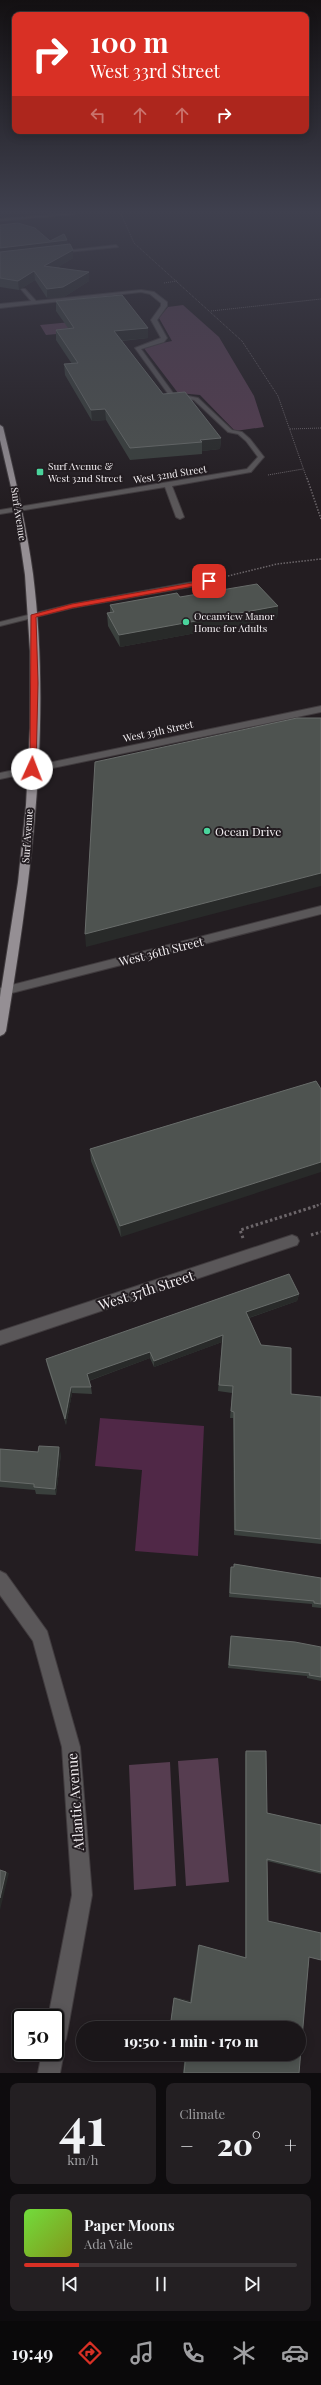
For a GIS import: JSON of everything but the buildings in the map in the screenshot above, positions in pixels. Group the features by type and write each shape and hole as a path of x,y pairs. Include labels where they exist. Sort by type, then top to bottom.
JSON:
{"main road":[{"name":"Surf Avenue","path":"0,427 20,508 33,616 35,683 32,769 24,868 4,991 0,1031"}],"street":[{"name":"West 32nd Street","path":"0,512 249,471 261,457 248,440 240,433 230,432 196,399 171,394 138,348 164,338 154,320 161,311"},
{"path":"168,485 180,517"},
{"path":"0,624 72,606 209,581"},
{"name":"West 35th Street","path":"0,776 321,709"},
{"name":"West 36th Street","path":"4,991 321,910"},
{"name":"West 37th Street","path":"0,1338 292,1241"},
{"name":"Atlantic Avenue","path":"0,1580 41,1637 71,1747 82,1895 61,2009"},
{"path":"49,2073 51,2061"}],"path":[{"path":"211,311 242,341 278,396 321,519"},
{"path":"289,429 321,428"},
{"path":"279,473 303,469"},
{"path":"228,576 277,564 321,559"},
{"path":"251,1254 240,1230 321,1204"}],"shaded area":[{"path":"165,311 189,311 219,337 254,396 264,427 235,431 200,395 178,393 143,347 172,341 159,318"},
{"path":"92,320 99,330 46,335 40,325"},
{"path":"100,1418 204,1426 198,1556 135,1551 142,1470 95,1466"},
{"path":"218,1758 229,1882 186,1886 178,1761"},
{"path":"170,1762 176,1886 134,1890 129,1765"}],"place":[{"name":"Surf Avenue & West 32nd Street","path":"40,472"},
{"name":"Oceanview Manor Home for Adults","path":"186,622"},
{"name":"Ocean Drive","path":"207,831"}],"route":[{"path":"32,769 35,683 33,616 72,606 209,581"}]}
